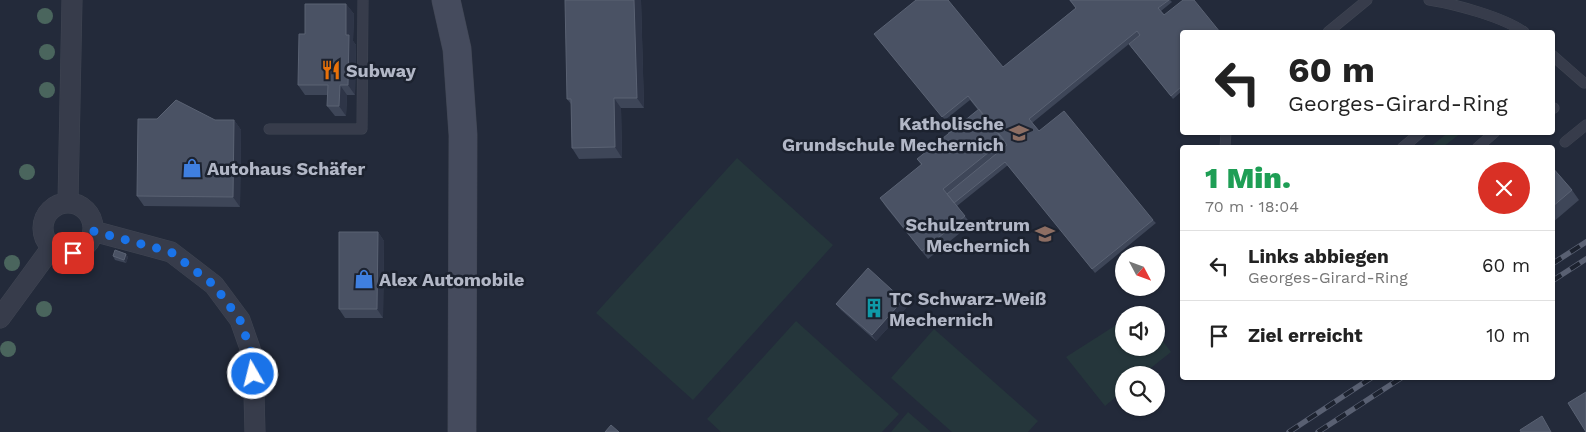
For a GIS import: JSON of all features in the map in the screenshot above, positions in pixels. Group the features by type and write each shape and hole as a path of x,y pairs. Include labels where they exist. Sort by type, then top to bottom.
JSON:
{"main road":[{"path":"446,0 457,50 463,135 462,432"}],"street":[{"path":"68,202 72,0"},
{"path":"68,202 78,204 86,209 91,216 93,231 93,235 88,243 81,250 73,253 63,253 48,243 43,225 45,216 51,209 59,204 68,202"},
{"path":"93,231 171,252 214,285 240,320 253,357 255,432"},
{"path":"0,318 52,247"}],"lane":[{"path":"269,129 362,129 363,0"},
{"path":"1330,30 1367,0"},
{"path":"1429,0 1449,3 1513,29"},
{"path":"1555,58 1584,83"},
{"path":"1565,142 1586,124"},
{"path":"1406,145 1417,135"},
{"path":"1480,145 1492,135"}],"shaded area":[{"path":"1445,135 1458,135 1446,145 1433,145"},
{"path":"737,158 833,245 693,400 596,313"},
{"path":"796,321 899,414 882,432 721,432 707,419"},
{"path":"1115,326 1115,356 1165,356 1165,344 1171,352 1153,366 1115,366 1115,398 1105,406 1066,357"},
{"path":"934,329 1038,421 1028,432 952,432 891,378"},
{"path":"908,412 931,432 891,432"}],"building":[{"path":"565,0 634,0 637,98 614,98 615,147 572,148 571,99 567,99"},
{"path":"916,0 948,0 1003,67 1076,8 1070,0 1169,0 1158,8 1164,15 1183,0 1194,0 1218,30 1180,30 1180,88 1171,96 1129,44 1140,35 1137,31 1029,119 1039,131 1064,111 1153,220 1121,246 1115,246 1115,251 1092,269 1005,162 954,203 947,194 1007,145 968,96 942,117 874,34"},
{"name":"Subway","path":"305,4 346,4 346,35 349,35 348,85 340,85 339,106 327,106 328,85 298,85 299,34 305,34"},
{"name":"Autohaus Schäfer","path":"176,100 215,120 234,120 233,197 137,196 138,119 157,119"},
{"path":"979,109 1004,140 943,189 965,216 922,251 880,198 922,164 917,159"},
{"path":"947,122 951,126 947,130 943,125"},
{"path":"1555,170 1572,190 1555,204"},
{"name":"Alex Automobile","path":"339,232 378,232 377,309 339,309"},
{"path":"115,250 126,254 124,260 113,256"},
{"name":"TC Schwarz-Weiß Mechernich","path":"868,268 903,300 872,335 836,304"},
{"path":"1586,392 1586,432 1568,403"},
{"path":"1542,416 1551,432 1521,432 1520,430"},
{"path":"611,425 619,432 605,432"}],"railway":[{"path":"1555,262 1586,242"},
{"path":"1555,279 1586,259"},
{"path":"1289,432 1368,380"},
{"path":"1318,432 1398,380"}],"place":[{"name":"Subway","path":"331,70"},
{"name":"Katholische Grundschule Mechernich","path":"1019,133"},
{"name":"Autohaus Schäfer","path":"192,168"},
{"name":"Schulzentrum Mechernich","path":"1045,234"},
{"name":"Alex Automobile","path":"364,279"},
{"name":"TC Schwarz-Weiß Mechernich","path":"874,308"}],"route":[{"path":"73,253 81,250 88,243 93,235 93,231 171,252 214,285 240,320 253,357 253,374"}]}
